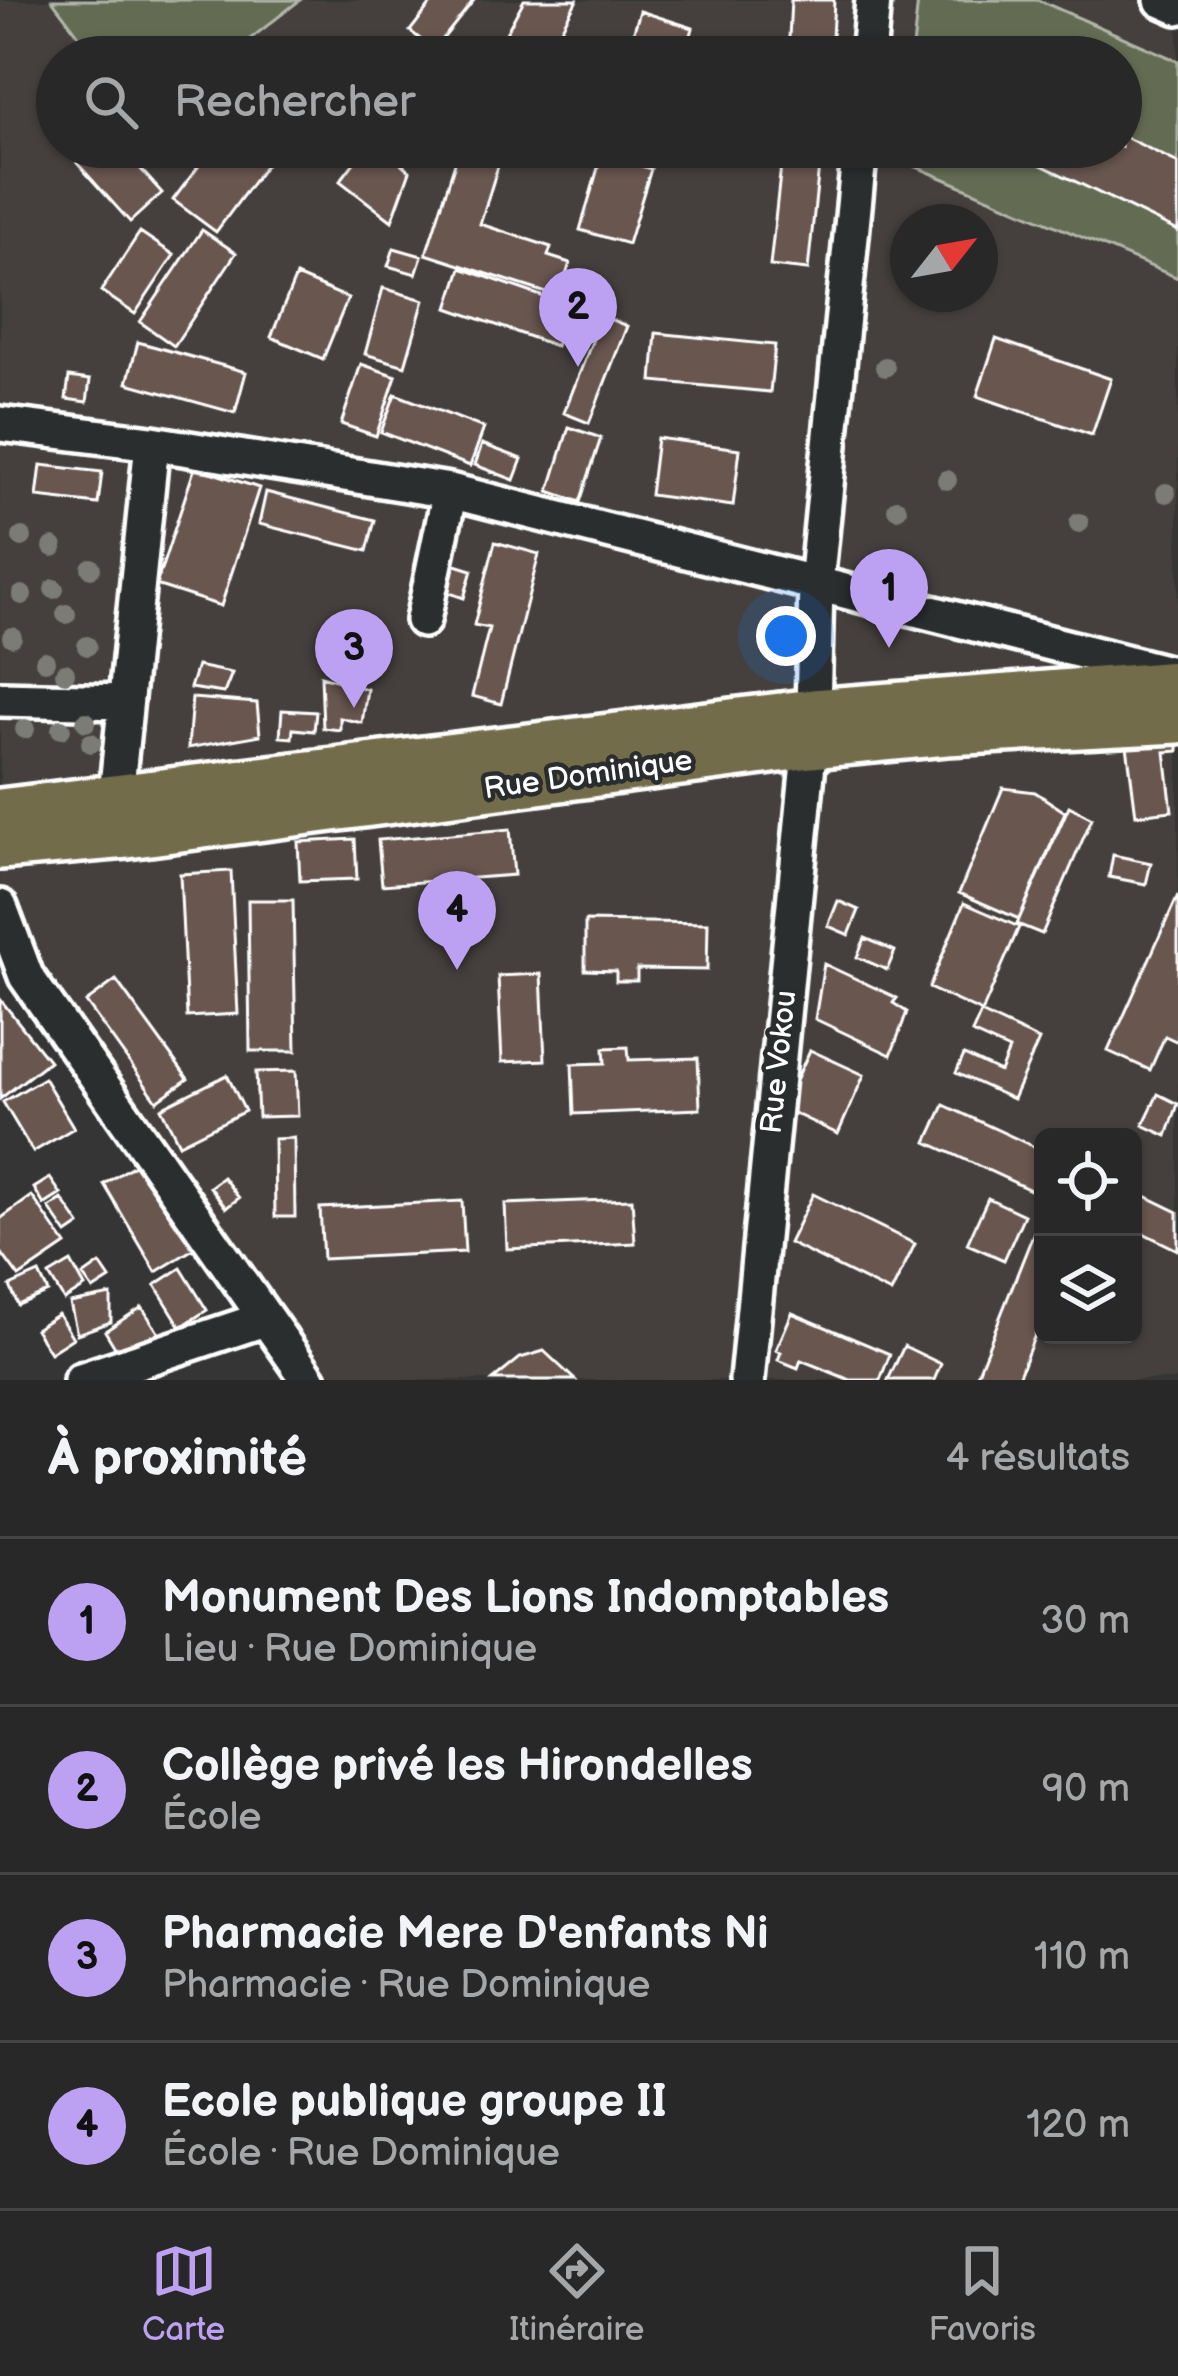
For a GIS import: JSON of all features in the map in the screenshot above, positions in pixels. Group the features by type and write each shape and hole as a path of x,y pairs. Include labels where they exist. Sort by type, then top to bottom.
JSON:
{"main road":[{"name":"Rue Dominique","path":"0,846 121,815 812,728 1080,708 1178,685"},
{"name":"Rue Dominique","path":"1080,708 1178,720"},
{"name":"Rue Dominique","path":"0,812 121,815"}],"street":[{"path":"870,36 873,0"},
{"path":"1162,0 1178,7"},
{"name":"Rue Vokou","path":"747,1380 812,728 816,584 858,168"},
{"path":"0,424 450,491 1178,675"},
{"path":"121,815 124,702 152,443"},
{"path":"423,620 450,491"},
{"path":"0,699 124,702"},
{"path":"0,907 26,976 309,1380"},
{"path":"81,1380 264,1319"}],"shaded area":[{"path":"0,0 1147,0 1178,14 1178,1380 309,1380 0,945"}],"green space":[{"path":"52,0 300,0 254,36 79,36"},
{"path":"918,0 1038,0 1121,36 914,36"},
{"path":"1142,45 1178,61 1178,278 919,168 1142,168"}],"building":[{"path":"434,0 474,0 445,36 416,36 410,31"},
{"path":"524,0 577,0 557,36 504,36"},
{"path":"791,0 834,0 832,36 789,36"},
{"path":"640,11 693,28 691,36 632,36"},
{"path":"1142,145 1178,163 1178,231 1048,168 1142,168"},
{"path":"81,168 140,168 162,193 130,222"},
{"path":"197,168 263,168 216,232 173,200"},
{"path":"350,168 410,171 392,221 340,181"},
{"path":"453,168 497,168 480,224 551,247 548,256 570,263 559,297 426,254"},
{"path":"598,168 651,169 628,244 580,230"},
{"path":"781,168 819,168 808,270 770,266"},
{"path":"202,230 236,253 174,346 140,322"},
{"path":"140,232 174,255 135,314 101,291"},
{"path":"394,248 422,256 416,274 388,266"},
{"path":"461,268 570,306 556,346 448,308"},
{"path":"296,276 348,298 323,359 271,337"},
{"path":"383,288 424,300 405,366 365,354"},
{"path":"602,316 627,326 589,423 564,413"},
{"path":"656,333 775,345 770,392 652,381"},
{"path":"996,339 1111,379 1092,435 977,396"},
{"path":"138,342 246,372 235,413 127,383"},
{"path":"361,364 396,376 376,436 341,424"},
{"path":"69,377 90,380 87,402 66,399"},
{"path":"395,394 484,428 470,466 381,432"},
{"path":"569,427 601,438 580,502 549,491"},
{"path":"657,438 740,449 733,506 650,495"},
{"path":"482,444 522,459 514,480 475,465"},
{"path":"41,465 102,472 98,504 37,497"},
{"path":"195,467 259,488 221,606 156,585"},
{"path":"266,492 375,520 367,551 259,524"},
{"path":"495,542 539,554 501,704 472,696 489,628 474,625"},
{"path":"443,561 472,570 464,598 435,588"},
{"path":"197,666 232,673 224,693 190,688"},
{"path":"321,676 367,689 362,723 340,718 340,730 323,728"},
{"path":"192,698 257,703 260,735 188,748"},
{"path":"282,710 316,712 314,731 293,729 292,738 280,737"},
{"path":"1178,733 1178,751 1165,752 1172,811 1136,815 1126,738"},
{"path":"1003,788 1035,792 1065,812 1019,919 959,893"},
{"path":"1069,806 1092,818 1042,934 1017,924"},
{"path":"510,829 514,875 382,885 378,840"},
{"path":"355,839 357,879 300,881 298,842"},
{"path":"1113,855 1151,863 1146,884 1109,877"},
{"path":"231,871 238,1014 187,1017 180,874"},
{"path":"1178,895 1178,1042 1165,1036 1150,1070 1108,1051"},
{"path":"248,900 293,900 296,1051 250,1051"},
{"path":"838,901 859,910 849,935 828,926"},
{"path":"964,903 1019,927 982,1012 929,988"},
{"path":"585,921 708,923 707,970 637,969 637,981 616,981 616,971 585,970"},
{"path":"865,938 895,951 887,970 857,957"},
{"path":"824,964 897,998 893,1003 907,1012 891,1055 815,1019"},
{"path":"541,974 545,1060 502,1062 498,976"},
{"path":"116,980 188,1079 157,1101 86,1002"},
{"path":"0,999 49,1061 0,1099"},
{"path":"981,1013 1039,1040 1013,1099 956,1073 964,1055 1000,1072 1009,1050 972,1033"},
{"path":"628,1047 629,1060 698,1058 700,1109 574,1114 572,1064 605,1063 604,1048"},
{"path":"810,1050 864,1075 838,1134 783,1108"},
{"path":"296,1071 298,1116 258,1117 256,1072"},
{"path":"227,1075 245,1111 179,1144 161,1108"},
{"path":"44,1078 74,1128 33,1152 3,1102"},
{"path":"1158,1094 1178,1104 1167,1136 1143,1125"},
{"path":"944,1105 1034,1147 1034,1192 927,1142"},
{"path":"294,1138 295,1217 275,1217 274,1139"},
{"path":"142,1160 195,1248 156,1272 104,1184"},
{"path":"223,1177 239,1198 226,1208 210,1187"},
{"path":"50,1178 61,1194 44,1205 34,1188"},
{"path":"813,1194 915,1244 891,1293 789,1243"},
{"path":"1142,1194 1178,1212 1178,1250 1142,1232"},
{"path":"32,1196 66,1245 19,1277 0,1251 0,1219"},
{"path":"988,1198 1024,1215 1004,1260 967,1244"},
{"path":"62,1199 80,1225 67,1234 49,1208"},
{"path":"632,1199 635,1243 507,1249 505,1204"},
{"path":"462,1201 465,1252 323,1259 320,1208"},
{"path":"1034,1232 1034,1338 1017,1380 977,1375"},
{"path":"71,1262 85,1287 64,1300 49,1275"},
{"path":"100,1264 110,1279 93,1290 83,1276"},
{"path":"181,1268 207,1310 181,1327 155,1285"},
{"path":"39,1273 48,1292 18,1305 10,1286"},
{"path":"111,1295 111,1322 77,1334 70,1303"},
{"path":"142,1307 163,1340 125,1364 105,1331"},
{"path":"792,1313 890,1354 880,1380 850,1380 801,1360 798,1368 778,1360 781,1352 776,1350"},
{"path":"58,1314 73,1338 50,1353 35,1329"},
{"path":"904,1346 941,1364 934,1380 888,1380"},
{"path":"544,1351 575,1380 493,1380 520,1358"}],"place":[{"name":"Collège privé les Hirondelles","path":"578,367"},
{"name":"Monument Des Lions Indomptables","path":"889,648"},
{"name":"Pharmacie Mere D'enfants Ni","path":"354,708"},
{"name":"Ecole publique groupe II","path":"457,970"}]}
